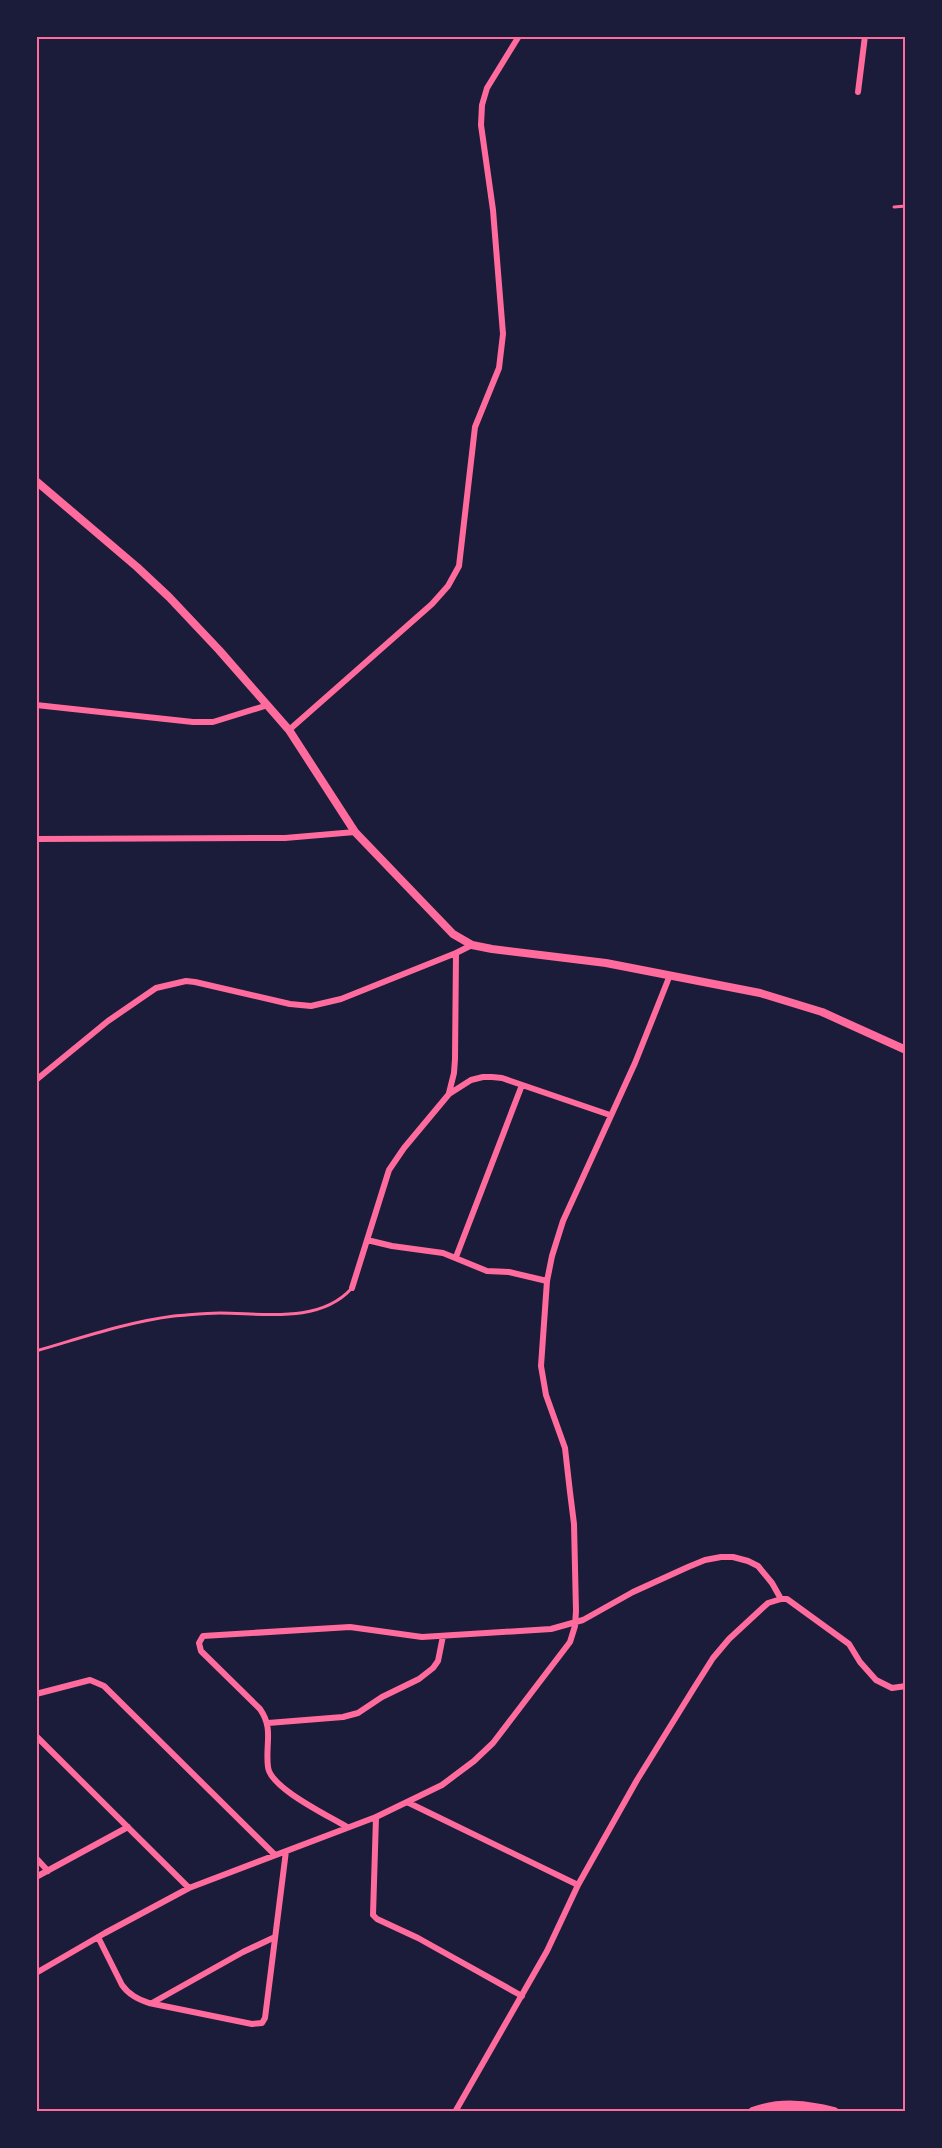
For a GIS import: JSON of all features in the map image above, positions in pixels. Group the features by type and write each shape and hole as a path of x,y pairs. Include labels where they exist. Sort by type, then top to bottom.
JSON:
{"main road":[{"path":"753,2112 788,2105 834,2112"}],"street":[{"path":"289,730 432,604 448,586 459,566 475,427 499,368 503,334 493,210 481,125 482,105 487,88 519,36"},
{"path":"858,92 865,36"},
{"path":"36,481 138,567 169,597 289,730 355,832 453,934 472,945 492,949 606,963 736,987 802,1005 850,1023 906,1050"},
{"path":"36,705 193,722 213,722 268,705"},
{"path":"36,839 285,838 355,832"},
{"path":"36,1080 108,1021 163,985 195,982 290,1004 311,1006 341,999 472,945"},
{"path":"448,1094 455,1059 456,953"},
{"path":"36,1973 189,1888 376,1817 409,1803 449,1780 493,1743 564,1652 570,1642 575,1623 574,1524 565,1448 546,1395 541,1366 547,1281 563,1221 635,1063 670,975"},
{"path":"352,1288 392,1165 448,1094 471,1080 483,1077 502,1078 610,1115"},
{"path":"456,1257 522,1085"},
{"path":"367,1240 392,1246 424,1249 456,1257 487,1271 509,1272 547,1281"},
{"path":"347,1827 282,1788 270,1775 268,1723 260,1709 201,1651 199,1643 203,1636 360,1627 410,1636 551,1629 575,1623 633,1592 705,1560 721,1557 740,1559 758,1566 781,1599"},
{"path":"455,2112 556,1934 578,1885 637,1780 713,1658 756,1614 768,1604 781,1599 795,1604 849,1644 860,1662 876,1680 892,1688 906,1686"},
{"path":"268,1723 343,1717 358,1713 382,1697 419,1679 433,1668 438,1660 443,1636"},
{"path":"36,1694 90,1680 104,1686 275,1855"},
{"path":"36,1736 189,1888"},
{"path":"409,1803 578,1885"},
{"path":"376,1817 373,1915 522,1996"},
{"path":"36,1877 128,1827"},
{"path":"98,1937 127,1992 136,1998 152,2004 252,2025 262,2023 265,2018 286,1851"},
{"path":"36,1858 48,1870"},
{"path":"152,2004 243,1952 275,1937"}],"lane":[{"path":"894,207 906,206"},
{"path":"36,1351 107,1330 173,1317 219,1313 286,1314 313,1310 334,1302 352,1288"}]}
